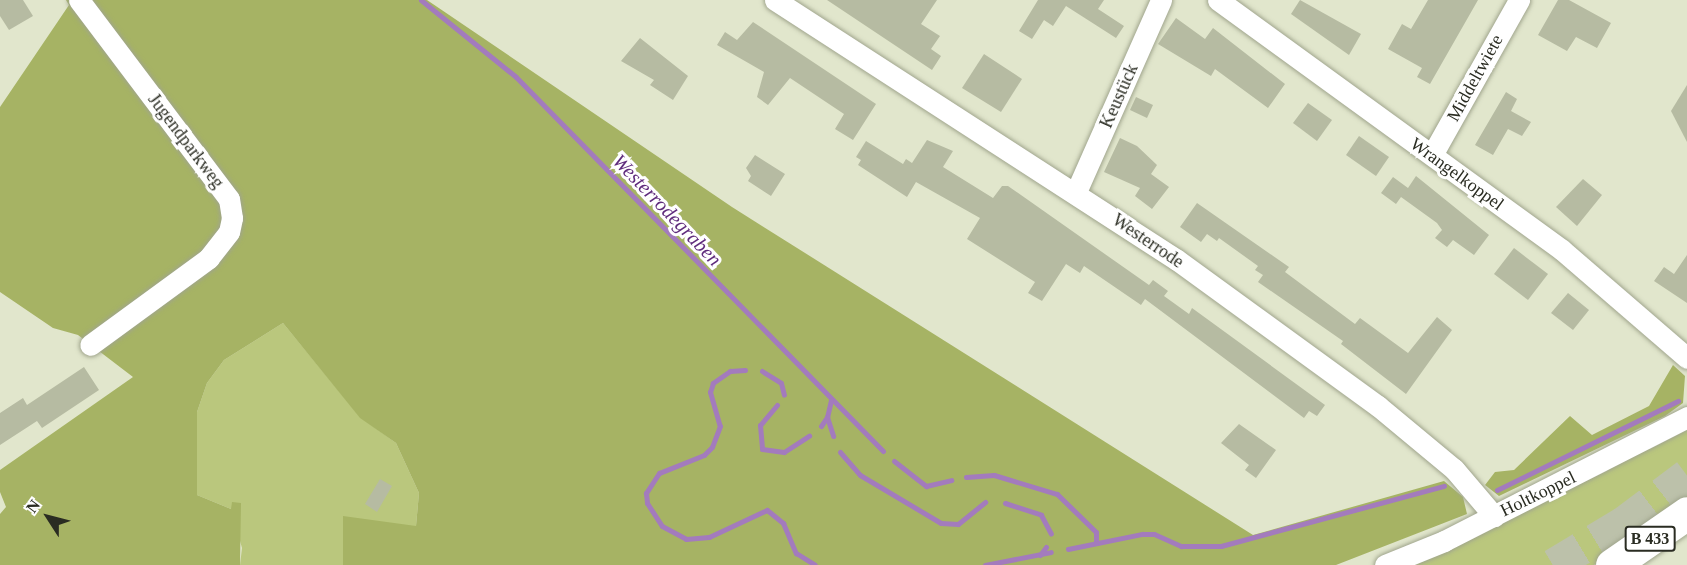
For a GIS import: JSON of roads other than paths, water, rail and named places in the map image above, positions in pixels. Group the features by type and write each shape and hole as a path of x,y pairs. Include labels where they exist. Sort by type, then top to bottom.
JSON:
{"highway":[{"name":"B 433","path":"1612,565 1687,513"}],"street":[{"name":"Jugendparkweg","path":"79,0 229,199 232,218 229,232 209,258 90,345"},
{"name":"Westerrode","path":"775,0 1076,192 1378,406 1454,469 1494,516"},
{"name":"Keustück","path":"1076,192 1161,0"},
{"name":"Wrangelkoppel","path":"1218,0 1604,283 1687,358"},
{"name":"Middeltwiete","path":"1432,155 1519,0"},
{"name":"Holtkoppel","path":"1385,565 1494,516 1687,417"}],"waterway":[{"name":"Westerrodegraben","path":"421,0 516,77 883,451"},
{"path":"745,370 730,371 713,383 710,392 720,426 712,447 704,455 659,473 646,493 647,503 662,526 686,539 709,537 767,510 783,523 796,553 815,565"},
{"path":"762,371 781,383 784,395"},
{"path":"831,400 827,417 833,436"},
{"path":"1497,490 1678,401"},
{"path":"777,405 760,425 762,449 784,452 809,436"},
{"path":"821,426 827,417"},
{"path":"840,452 860,475 941,523 958,524 985,502"},
{"name":"Westerrodegraben","path":"894,461 926,486 951,480"},
{"name":"Westerrodegraben","path":"966,477 994,475 1057,494 1096,532 1096,543"},
{"path":"1068,549 1142,534 1154,534 1181,546 1221,546 1444,486"},
{"path":"1005,503 1041,515 1051,534"},
{"path":"1040,555 1046,547"},
{"path":"985,565 1051,552"}],"tunnel":[{"path":"1553,565 1623,523 1687,475"}]}
